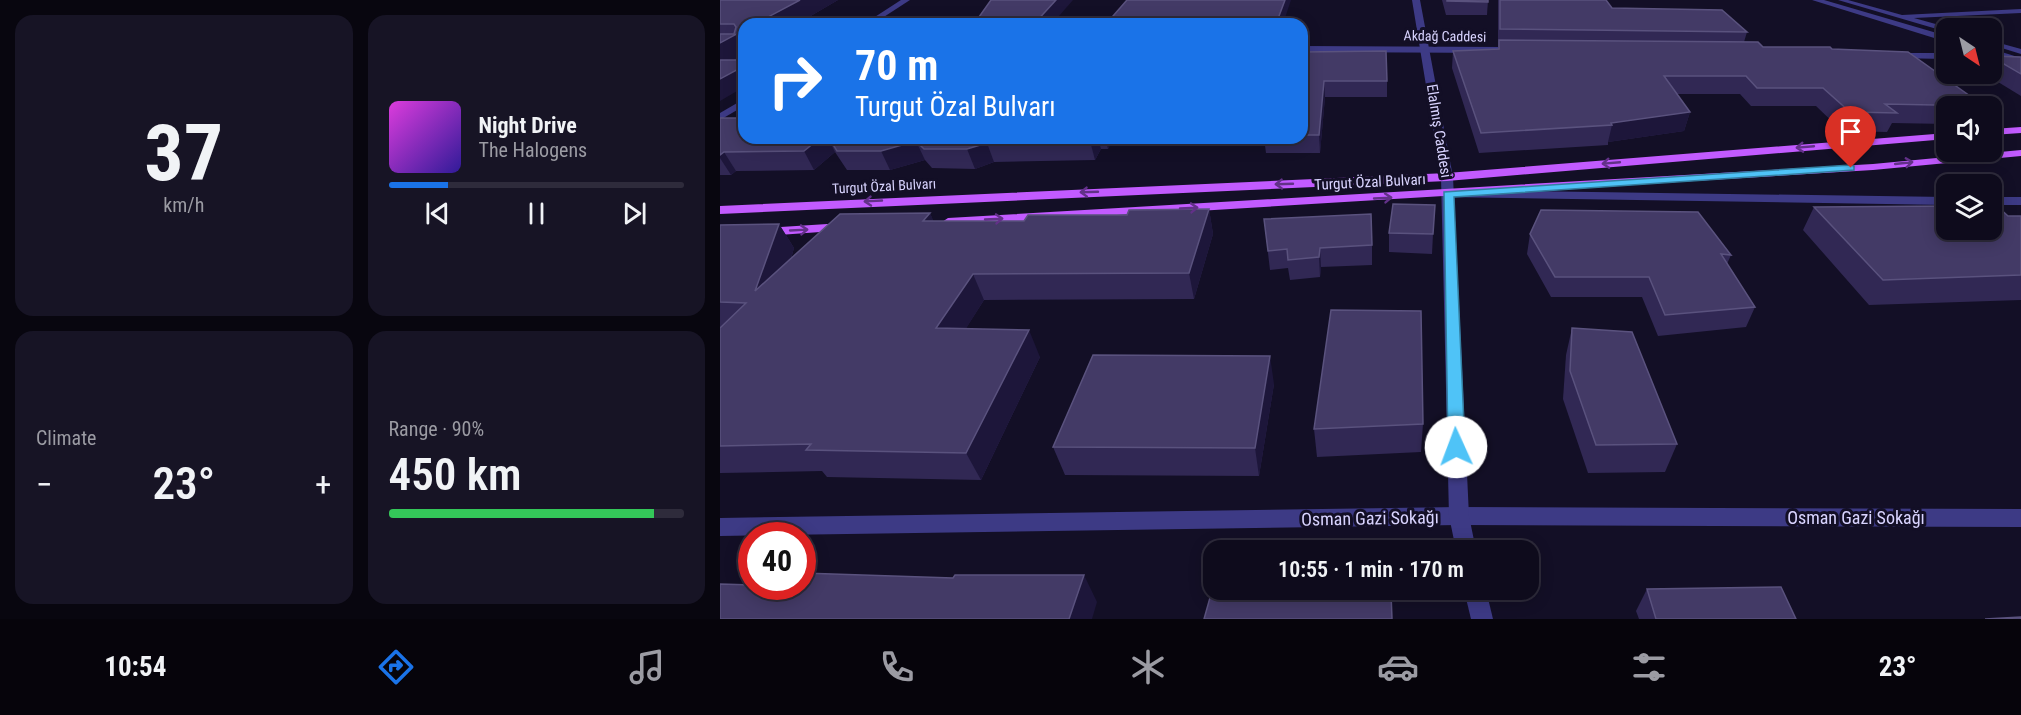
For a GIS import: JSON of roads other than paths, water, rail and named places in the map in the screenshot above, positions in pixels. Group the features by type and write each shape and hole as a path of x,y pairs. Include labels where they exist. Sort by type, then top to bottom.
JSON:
{"main road":[{"path":"2002,131 2021,130"},
{"name":"Turgut Özal Bulvarı","path":"720,210 1447,177 1936,137"},
{"name":"Turgut Özal Bulvarı","path":"935,222 1448,194 1851,168 2021,153"},
{"path":"756,232 851,227"}],"street":[{"path":"877,18 906,0"},
{"name":"Elalmış Caddesi","path":"1416,0 1447,177 1459,516 1464,540"},
{"path":"1816,0 1936,36"},
{"name":"Akdağ Caddesi","path":"1308,49 1508,50"},
{"path":"2002,54 2018,57"},
{"path":"1888,55 1936,56"},
{"path":"2002,58 2018,57"},
{"path":"720,117 738,106"},
{"path":"1448,194 1936,201"},
{"path":"2002,201 2021,201"},
{"name":"Osman Gazi Sokağı","path":"720,527 1459,516 2021,518"},
{"path":"1477,600 1482,619"}],"lane":[{"path":"1841,0 1936,27"},
{"path":"1902,17 2021,11"},
{"path":"2002,49 2018,57"}]}
